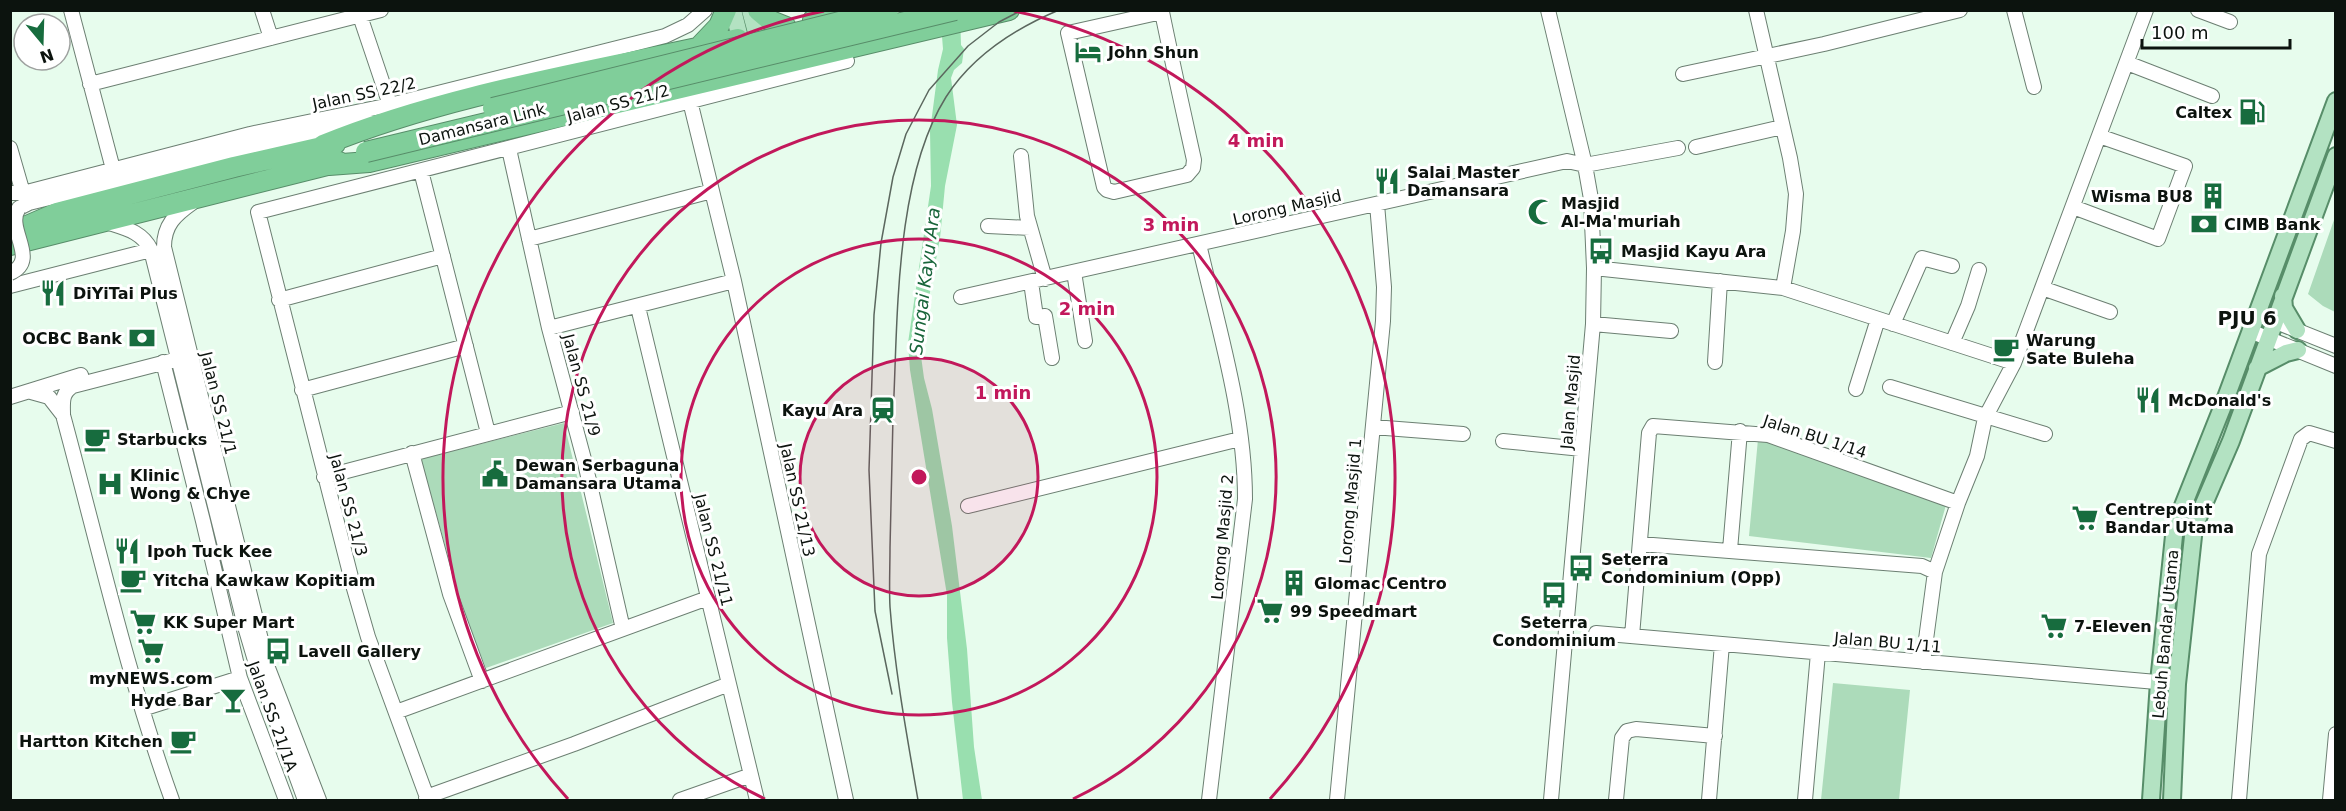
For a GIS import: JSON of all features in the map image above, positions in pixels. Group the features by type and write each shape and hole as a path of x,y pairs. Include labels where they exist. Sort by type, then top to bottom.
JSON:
{"highway":[{"path":"701,45 719,26 726,10"},
{"path":"758,10 771,21 786,27"},
{"path":"323,145 362,130 449,103 748,36 815,20 844,10"},
{"name":"Damansara Link","path":"10,245 329,165 365,146 888,10"},
{"name":"Damansara Link","path":"10,231 57,213 323,145 365,146 955,10"},
{"path":"329,165 369,162 1009,10"},
{"path":"814,55 807,53 800,42 803,30 815,20"},
{"path":"650,57 671,62 677,71 675,83 659,94"},
{"path":"15,214 57,213"}],"main road":[{"path":"733,10 748,36 757,69"},
{"path":"748,36 750,10"},
{"name":"Lebuh Bandar Utama","path":"2151,801 2159,682 2175,526 2336,101"},
{"name":"Lebuh Bandar Utama","path":"2172,801 2178,684 2194,527 2230,441 2336,156"},
{"path":"2283,296 2284,308 2297,330"},
{"path":"2256,368 2286,353 2298,350"}],"street":[{"path":"71,10 113,169"},
{"path":"262,10 271,38"},
{"path":"90,84 359,13 381,10"},
{"name":"Jalan SS 22/2","path":"17,193 250,134 390,105 665,36 688,25 705,10"},
{"name":"Jalan Masjid","path":"1548,10 1585,165 1591,199 1594,268 1593,324 1551,801"},
{"path":"1756,10 1796,194 1793,231 1783,288"},
{"path":"1683,74 1960,10"},
{"path":"2014,10 2034,87"},
{"path":"1923,662 1935,572 1977,456 1985,418 2014,363 2146,10"},
{"path":"2198,10 2230,21"},
{"path":"1162,11 1194,160 1193,168 1187,175 1114,192 1107,190 1104,187 1068,33 1162,11"},
{"path":"359,13 390,105"},
{"name":"Jalan SS 21/2","path":"258,212 847,61"},
{"path":"2127,63 2211,96"},
{"name":"Jalan SS 21/13","path":"690,101 734,281 846,801"},
{"path":"10,273 19,267 24,257 15,214 29,203 396,112 449,103"},
{"path":"1696,147 1782,127"},
{"path":"2073,207 2158,239 2185,166 2099,136"},
{"path":"10,148 17,193"},
{"name":"Lorong Masjid","path":"961,297 1567,161 1585,165 1678,148"},
{"name":"Jalan SS 21/9","path":"508,149 549,328 572,412 623,629"},
{"path":"1021,156 1030,228 1045,279"},
{"path":"421,171 488,433"},
{"path":"529,239 712,191"},
{"name":"Jalan SS 21/1","path":"202,197 178,213 171,221 164,236 164,247 268,668 319,801"},
{"name":"Lorong Masjid 1","path":"1337,801 1383,298 1377,204"},
{"name":"Jalan SS 21/3","path":"258,212 324,477 368,637 427,799"},
{"path":"10,286 151,250 147,242 133,230 104,222"},
{"path":"988,226 1030,228"},
{"name":"Lorong Masjid 2","path":"1199,244 1230,379 1245,463 1245,499 1209,801"},
{"name":"Jalan SS 21/1","path":"151,250 246,630 259,674 305,801"},
{"path":"279,300 443,256"},
{"path":"1893,324 1922,258 1952,266"},
{"path":"1594,268 1783,288 2014,363"},
{"path":"1952,343 1968,306 1979,270"},
{"path":"1074,272 1085,341"},
{"path":"549,328 734,281"},
{"path":"1715,362 1720,281"},
{"path":"1031,282 1036,317 1045,316 1052,358"},
{"path":"2042,288 2110,312"},
{"name":"Jalan SS 21/11","path":"638,307 757,801"},
{"path":"2256,314 2336,346"},
{"path":"1856,388 1878,319"},
{"path":"1593,324 1671,331"},
{"path":"2250,331 2336,366"},
{"path":"302,390 466,346"},
{"path":"172,801 142,709 63,415 64,394 73,386 163,362 177,355"},
{"path":"10,397 31,392 54,382 177,355"},
{"name":"Jalan SS 21/1A","path":"163,362 240,678 286,801"},
{"path":"1890,387 1985,418 2045,434"},
{"path":"31,392 49,397 63,415"},
{"path":"324,477 572,412"},
{"name":"Jalan BU 1/14","path":"1632,636 1649,433 1653,426 1740,431 1768,435 1958,504"},
{"path":"1373,427 1463,435"},
{"path":"1730,550 1740,431"},
{"path":"2239,801 2259,554 2301,439 2309,433 2336,441"},
{"path":"968,506 1240,439"},
{"path":"1503,441 1582,449"},
{"path":"412,453 453,603 482,681"},
{"path":"1640,544 1922,566 1935,572"},
{"path":"396,712 708,598"},
{"name":"Jalan BU 1/11","path":"1596,633 2178,684"},
{"path":"1709,801 1722,644"},
{"path":"1805,801 1818,653"},
{"path":"142,709 240,678"},
{"path":"427,799 729,684"},
{"path":"1616,801 1622,738 1627,730 1715,736"},
{"path":"2330,801 2336,734"},
{"path":"680,801 751,775"}],"shaded area":[{"path":"2335,217 2335,312 2308,294"},
{"path":"564,423 613,623 486,668 464,613 421,459"},
{"path":"1758,439 1946,505 1931,558 1749,536"},
{"path":"1833,683 1910,690 1899,800 1821,800"}],"water":[{"name":"Sungai Kayu Ara","path":"940,11 960,11 961,45 964,49 962,63 954,70 951,78 957,125 945,186 940,238 921,356 952,526 967,649 974,747 982,800 963,800 947,638 947,595 910,370 908,343 931,186 930,131 943,49"}],"tram line":[{"path":"892,694 875,611 869,470 874,315 881,243 893,177 906,134 929,90 968,46 999,22 1022,10"},
{"path":"918,800 898,680 890,607 896,338 898,295 908,209 916,169 929,131 946,97 957,82 969,68 996,45 1026,26 1059,10"}],"place":[{"name":"John Shun","path":"1088,52"},
{"name":"Caltex","path":"2252,112"},
{"name":"Salai Master Damansara","path":"1387,181"},
{"name":"Wisma BU8","path":"2213,196"},
{"name":"Masjid Al-Ma'muriah","path":"1541,212"},
{"name":"CIMB Bank","path":"2204,224"},
{"name":"Masjid Kayu Ara","path":"1601,251"},
{"name":"DiYiTai Plus","path":"53,293"},
{"name":"OCBC Bank","path":"142,338"},
{"name":"Warung Sate Buleha","path":"2006,349"},
{"name":"McDonald's","path":"2148,400"},
{"name":"Kayu Ara","path":"883,410"},
{"name":"Starbucks","path":"97,439"},
{"name":"Dewan Serbaguna Damansara Utama","path":"495,474"},
{"name":"Klinic Wong & Chye","path":"110,484"},
{"name":"Centrepoint Bandar Utama","path":"2085,518"},
{"name":"Ipoh Tuck Kee","path":"127,551"},
{"name":"Seterra Condominium (Opp)","path":"1581,568"},
{"name":"Yitcha Kawkaw Kopitiam","path":"133,580"},
{"name":"Glomac Centro","path":"1294,583"},
{"name":"Seterra Condominium","path":"1554,595"},
{"name":"99 Speedmart","path":"1270,611"},
{"name":"KK Super Mart","path":"143,622"},
{"name":"7-Eleven","path":"2054,626"},
{"name":"myNEWS.com","path":"151,651"},
{"name":"Lavell Gallery","path":"278,651"},
{"name":"Hyde Bar","path":"233,700"},
{"name":"Hartton Kitchen","path":"183,741"}],"district":[{"name":"PJU 6","path":"2247,318"}]}
